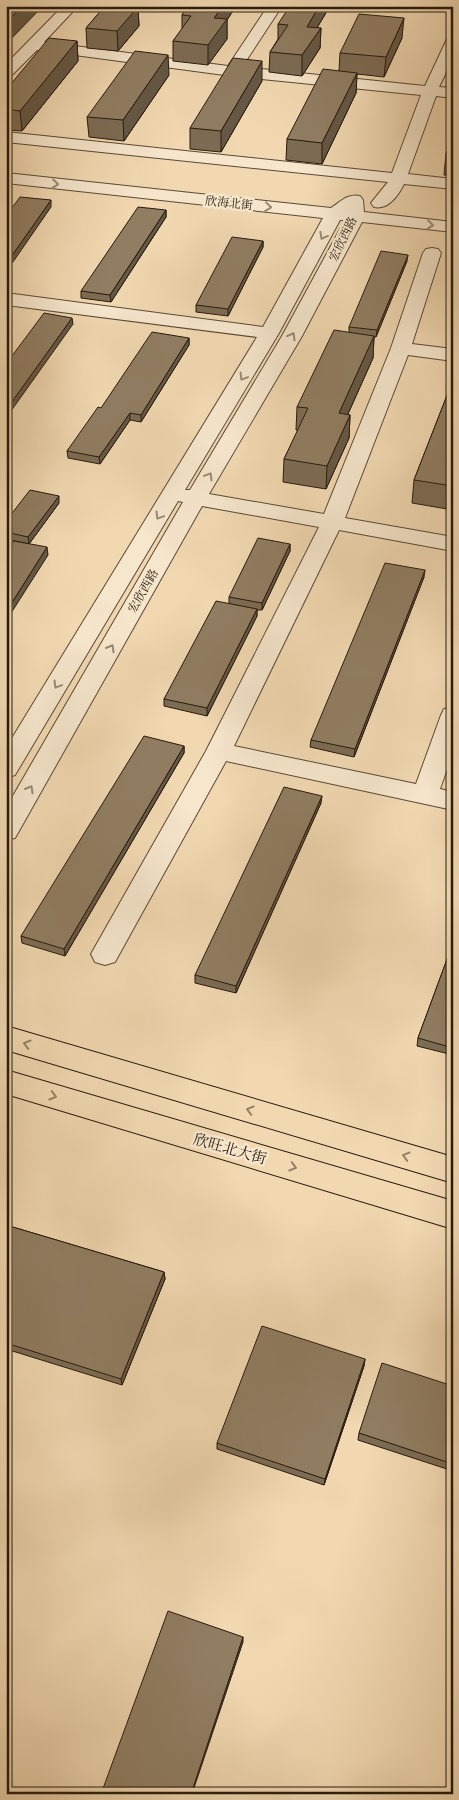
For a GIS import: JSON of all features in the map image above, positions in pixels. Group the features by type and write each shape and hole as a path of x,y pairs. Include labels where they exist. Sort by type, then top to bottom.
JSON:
{"main road":[{"path":"6,1038 453,1170"},
{"name":"欣旺北大街","path":"6,1082 453,1215"}],"street":[{"path":"6,73 71,6"},
{"path":"232,71 275,6"},
{"path":"380,203 394,188 430,91 453,41"},
{"path":"32,45 232,71 453,94"},
{"path":"6,137 453,184"},
{"name":"欣海北街","path":"6,164 355,208 453,227"},
{"name":"欣海北街","path":"6,178 334,214"},
{"name":"欣海北街","path":"355,208 380,203 453,211"},
{"name":"宏欣西路","path":"6,769 269,333 334,214 355,208"},
{"name":"宏欣西路","path":"6,831 196,498 292,336 355,208"},
{"path":"105,954 218,751 332,523 401,348 432,252"},
{"path":"6,299 269,333"},
{"path":"401,348 453,355"},
{"path":"173,494 453,544"},
{"path":"425,795 453,715"},
{"path":"218,751 453,801"}],"building":[{"path":"6,6 23,6 6,22"},
{"path":"105,6 138,7 117,31 86,28"},
{"path":"188,6 223,6 214,18 227,19 208,45 173,41 191,16 182,15"},
{"path":"290,6 319,6 307,27 321,28 302,55 270,52 288,25 278,24"},
{"path":"359,14 404,18 386,57 340,53"},
{"path":"49,38 77,41 20,111 6,109 6,90"},
{"path":"135,51 168,55 123,120 87,117"},
{"path":"233,58 262,61 221,131 190,128"},
{"path":"323,69 357,73 322,143 287,139"},
{"path":"453,137 453,155 446,154"},
{"path":"20,197 51,200 6,264 6,216"},
{"path":"138,207 166,210 110,295 81,291"},
{"path":"232,237 263,241 228,309 196,305"},
{"path":"381,251 408,255 377,330 349,327"},
{"path":"44,313 72,318 6,410 6,364"},
{"path":"334,330 374,336 339,413 350,415 327,466 284,459 308,408 297,407"},
{"path":"152,332 189,338 141,415 130,413 99,457 67,451 98,407 101,408"},
{"path":"453,380 453,486 414,480"},
{"path":"30,490 59,496 28,537 6,532 6,521"},
{"path":"258,538 290,544 262,603 229,597"},
{"path":"14,541 47,547 6,612 6,553"},
{"path":"385,563 425,570 355,749 311,740"},
{"path":"216,601 257,609 207,708 164,699"},
{"path":"144,736 184,746 64,949 21,936"},
{"path":"284,787 322,796 236,986 195,975"},
{"path":"453,943 453,1048 418,1038"},
{"path":"6,1225 164,1272 121,1379 6,1343"},
{"path":"262,1326 365,1359 325,1479 217,1443"},
{"path":"382,1363 453,1386 453,1464 359,1433"},
{"path":"168,1611 243,1637 191,1794 101,1794"}]}
